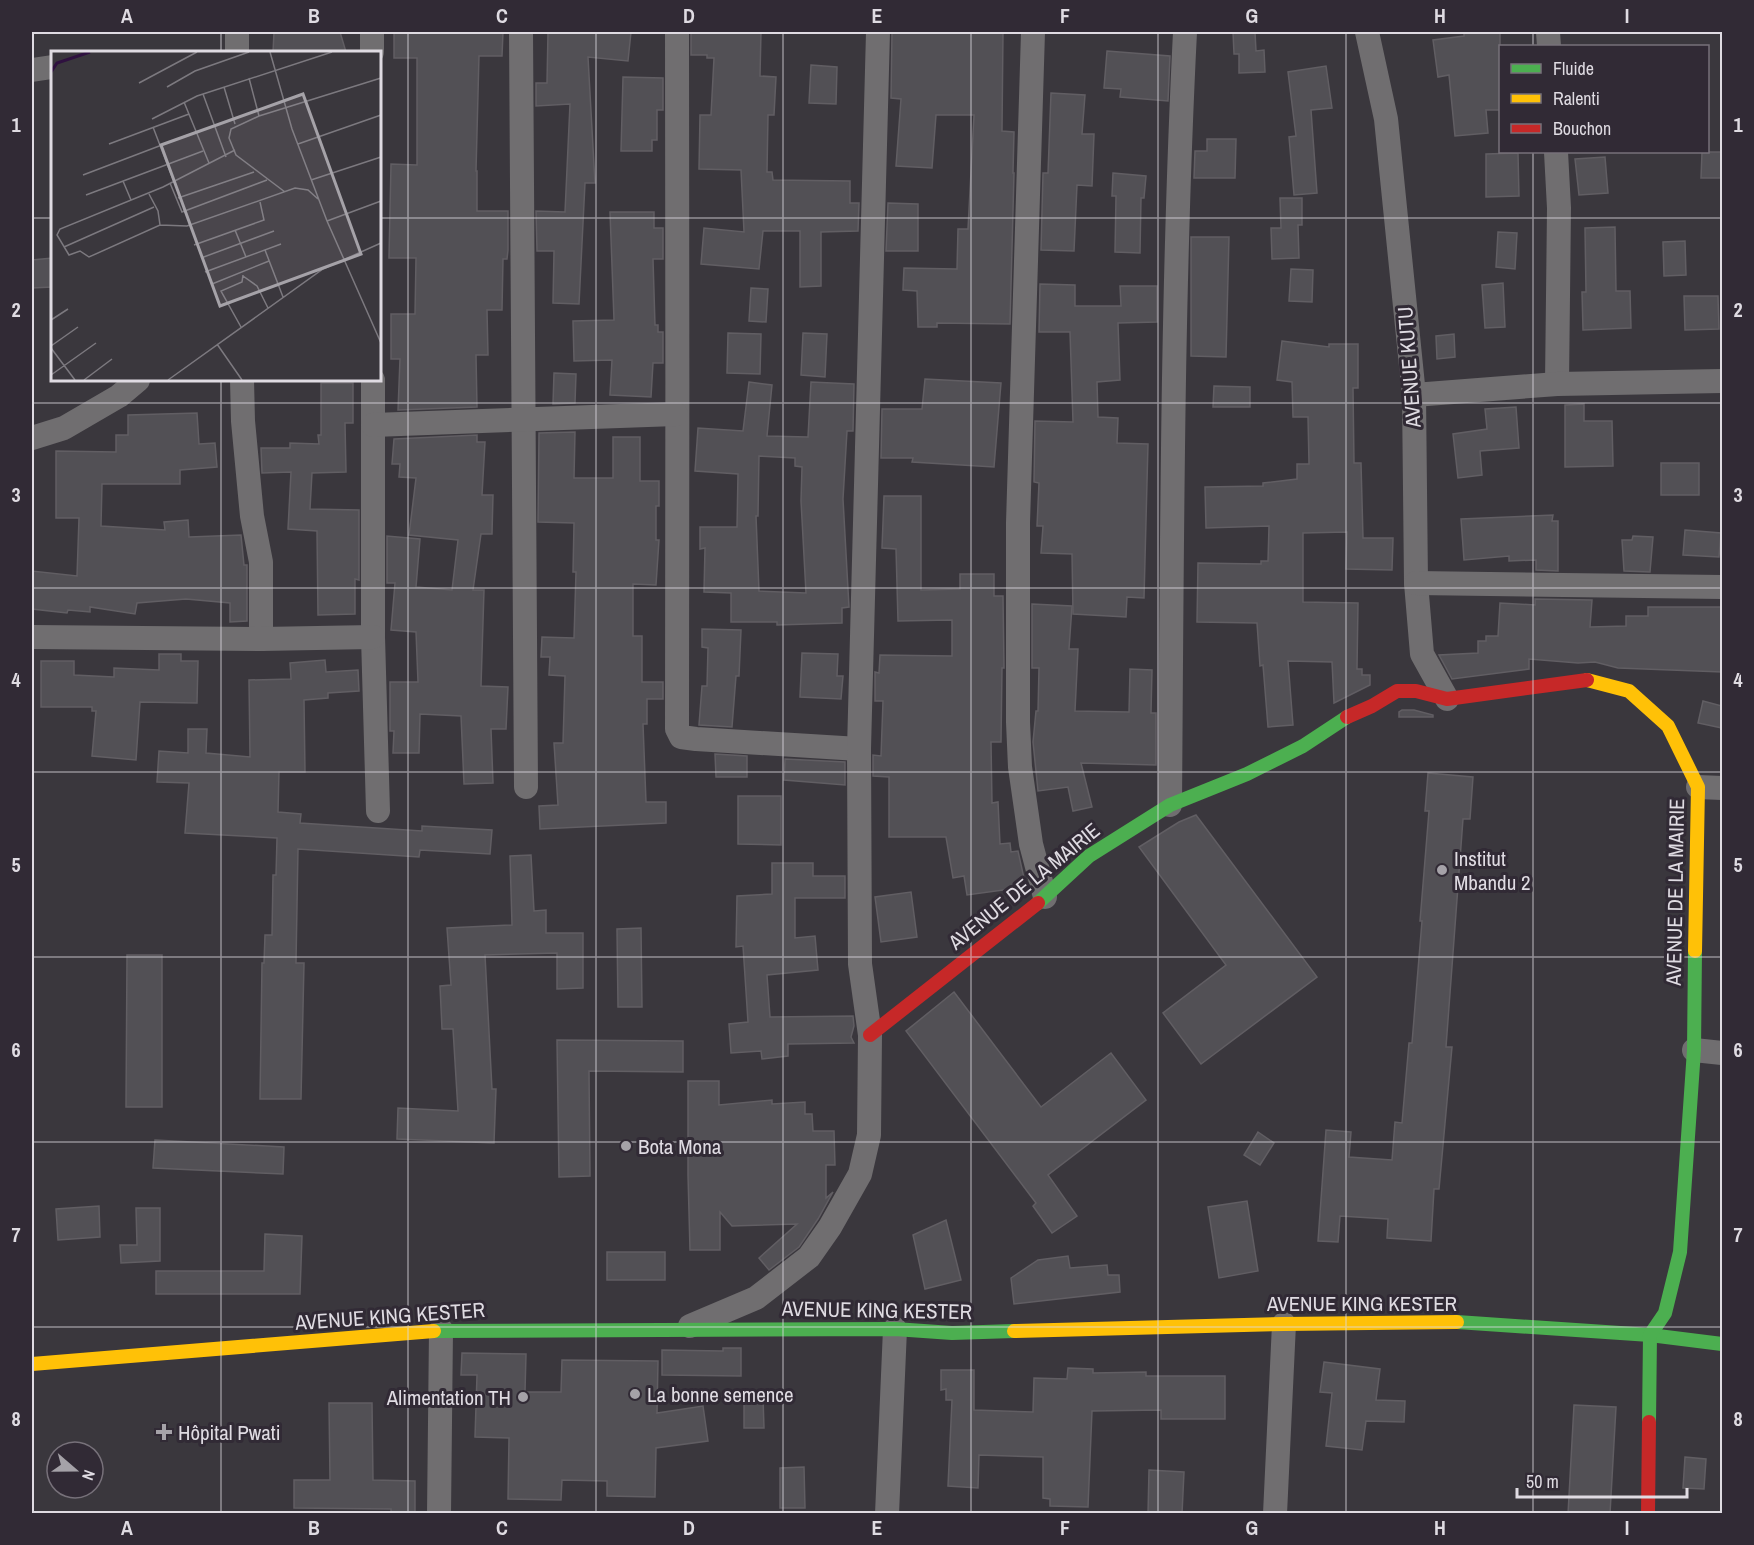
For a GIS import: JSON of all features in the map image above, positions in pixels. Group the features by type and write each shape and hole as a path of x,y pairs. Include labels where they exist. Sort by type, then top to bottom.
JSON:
{"street":[{"path":"237,32 237,51"},
{"path":"372,32 372,51"},
{"path":"521,32 525,787"},
{"path":"677,32 679,205 676,414 676,729 681,737 696,739 859,749"},
{"path":"683,1329 756,1298 809,1257 830,1227 860,1174 869,1136 870,1035 860,964 859,749 878,32"},
{"path":"1033,32 1018,523 1018,722 1020,767 1031,844 1045,897"},
{"path":"1170,805 1174,396 1185,32"},
{"name":"AVENUE KUTU","path":"1367,32 1386,119 1414,395 1416,584 1422,654 1448,699"},
{"path":"32,70 51,67"},
{"path":"1556,153 1559,208 1557,384"},
{"path":"32,438 64,428 118,396 137,381"},
{"path":"242,381 243,421 252,516 261,562 261,639"},
{"path":"372,381 373,636 378,811"},
{"path":"1414,395 1557,384 1722,381"},
{"path":"373,425 676,414"},
{"path":"1416,584 1722,587"},
{"path":"32,637 261,639 373,636"},
{"name":"AVENUE DE LA MAIRIE","path":"870,1035 1045,897 1089,856 1170,805 1303,746 1348,716 1372,706 1397,691 1416,691 1448,699 1590,680 1629,691 1668,726 1698,787 1694,1050 1680,1252 1665,1313 1650,1335"},
{"path":"1698,787 1722,788"},
{"path":"1694,1050 1722,1053"},
{"name":"AVENUE KING KESTER","path":"32,1365 441,1330 895,1329 952,1333 1454,1322 1577,1332 1650,1335 1722,1344"},
{"path":"1275,1514 1284,1324"},
{"path":"887,1514 895,1329"},
{"path":"439,1514 441,1330"},
{"path":"1648,1514 1650,1335"}],"building":[{"path":"274,32 340,32 346,51 273,51"},
{"path":"394,32 503,32 502,56 479,56 477,211 508,211 508,250 507,259 503,259 502,310 487,310 488,355 476,355 477,407 398,410 400,359 391,359 391,314 415,314 416,258 389,258 391,164 417,165 417,58 394,58"},
{"path":"548,32 631,32 628,61 588,57 595,183 585,183 579,304 553,303 554,251 537,251 536,211 565,212 570,104 536,106 536,83 547,83"},
{"path":"691,32 761,32 760,76 776,77 774,115 768,115 767,172 772,172 773,180 850,181 850,203 859,203 858,231 821,232 821,286 800,287 800,231 763,231 759,269 701,264 704,228 744,232 741,170 699,169 700,115 711,115 714,58 707,58 707,55 691,55"},
{"path":"892,32 1003,32 1002,131 1014,132 1010,324 937,323 937,327 918,327 917,291 903,290 904,268 957,269 958,229 968,229 974,115 936,115 932,168 896,166 901,99 891,98"},
{"path":"1233,32 1255,32 1256,51 1264,50 1265,72 1239,73 1239,54 1234,54"},
{"path":"1464,32 1500,32 1499,110 1486,110 1488,133 1455,136 1449,75 1438,77 1433,40 1464,36"},
{"path":"1107,51 1170,56 1168,101 1120,97 1121,89 1104,88"},
{"path":"811,65 837,67 836,104 809,103"},
{"path":"1326,66 1332,108 1311,110 1317,193 1294,195 1289,137 1296,136 1288,72"},
{"path":"623,77 663,78 663,110 657,110 657,140 652,140 652,151 621,151"},
{"path":"1051,93 1085,95 1082,134 1094,134 1092,186 1077,185 1074,251 1041,250 1043,173 1048,173"},
{"path":"1207,139 1236,139 1235,178 1194,178 1195,151 1207,151"},
{"path":"1722,152 1722,178 1701,178 1702,153"},
{"path":"1518,153 1519,196 1486,197 1486,154"},
{"path":"1605,157 1608,193 1579,195 1575,159"},
{"path":"1113,173 1146,176 1144,198 1141,198 1140,253 1115,252 1116,196 1112,196"},
{"path":"1280,198 1302,198 1302,225 1298,225 1299,258 1272,259 1271,228 1281,228"},
{"path":"888,203 918,204 918,251 886,251"},
{"path":"610,212 654,212 654,228 663,228 663,259 653,259 655,325 658,325 658,332 663,332 663,363 653,363 651,397 610,395 612,360 574,361 573,321 614,320"},
{"path":"1615,227 1616,291 1630,291 1631,328 1583,330 1582,292 1586,292 1585,228"},
{"path":"1498,232 1517,233 1515,269 1496,267"},
{"path":"1191,237 1229,237 1226,357 1191,356"},
{"path":"1685,241 1686,275 1664,276 1663,242"},
{"path":"51,258 51,287 32,288 32,260"},
{"path":"1291,269 1313,270 1312,302 1289,301"},
{"path":"1503,283 1505,327 1485,328 1482,285"},
{"path":"1040,284 1075,285 1075,306 1121,306 1120,286 1157,286 1157,322 1118,323 1120,380 1097,382 1098,417 1118,418 1117,443 1148,444 1144,598 1127,597 1126,617 1073,614 1072,554 1041,553 1043,526 1037,526 1039,483 1034,482 1035,421 1073,422 1070,332 1039,332"},
{"path":"751,288 768,289 766,322 749,321"},
{"path":"1684,296 1718,296 1719,329 1685,330"},
{"path":"728,333 761,334 760,374 727,373"},
{"path":"803,333 827,334 825,377 801,375"},
{"path":"1454,334 1455,357 1437,359 1436,336"},
{"path":"1282,341 1329,347 1329,344 1358,344 1358,388 1353,388 1354,463 1361,463 1363,538 1393,538 1392,570 1346,569 1347,532 1303,533 1303,602 1358,603 1357,669 1362,669 1362,675 1370,675 1370,685 1334,703 1332,662 1288,661 1293,725 1268,727 1257,623 1197,622 1198,563 1261,564 1261,561 1268,561 1269,526 1206,528 1205,487 1263,486 1263,483 1297,479 1297,464 1309,464 1308,417 1293,417 1292,382 1277,380"},
{"path":"554,373 576,374 575,403 553,404"},
{"path":"925,379 1001,383 994,467 912,462 913,458 881,458 882,409 922,409"},
{"path":"749,382 772,385 767,436 808,437 811,382 854,384 853,431 847,431 843,499 849,607 842,608 842,623 777,625 777,622 731,622 731,593 704,592 705,548 700,549 700,527 737,527 738,474 695,471 698,428 743,431","holes":["759,456 795,458 795,466 802,467 801,501 806,593 759,591 756,516 758,516"]},
{"path":"321,383 353,383 353,423 345,423 346,472 312,473 310,509 359,510 359,580 355,579 355,614 318,615 317,531 288,529 291,472 262,473 261,448 290,448 290,443 319,444"},
{"path":"1214,386 1250,387 1250,407 1213,407"},
{"path":"1584,404 1584,421 1612,421 1613,466 1565,467 1565,405"},
{"path":"1516,407 1519,448 1480,451 1482,475 1458,478 1453,434 1487,429 1485,409"},
{"path":"197,413 199,444 215,443 217,467 180,470 180,484 102,484 101,526 165,530 164,522 188,520 189,537 241,535 244,565 247,565 247,621 230,622 230,603 186,599 137,603 135,614 90,607 90,612 68,610 67,613 32,609 32,571 77,576 79,518 56,518 56,451 116,452 116,435 128,435 128,415"},
{"path":"575,432 574,478 613,478 613,437 640,437 640,481 659,481 659,506 656,506 656,540 659,540 656,585 633,584 633,636 642,636 642,682 663,682 663,699 647,699 647,724 643,724 646,802 666,802 666,823 540,829 539,806 558,805 554,743 563,743 565,676 549,675 550,657 541,657 542,637 574,638 576,572 573,572 574,523 538,522 539,433"},
{"path":"477,435 477,442 485,442 482,495 493,495 492,534 481,534 473,590 484,590 481,686 508,687 506,729 491,729 493,783 464,784 461,716 420,714 419,753 393,753 394,731 390,731 390,682 418,682 416,632 391,630 395,583 387,583 387,536 420,539 416,587 452,590 458,540 409,535 416,478 399,477 400,464 392,464 394,439"},
{"path":"1661,463 1699,463 1699,495 1661,495"},
{"path":"884,496 921,496 921,590 960,589 960,574 994,574 994,596 1003,596 1004,668 1002,668 1001,742 991,742 992,803 998,802 1000,844 1010,843 1011,852 1018,851 1026,887 967,895 964,876 953,878 946,837 889,837 889,777 873,776 873,755 881,756 883,701 875,701 875,672 879,673 880,655 952,656 952,620 898,621 896,549 882,548"},
{"path":"1553,515 1552,521 1558,521 1558,571 1536,570 1536,560 1509,561 1509,556 1464,560 1461,519"},
{"path":"1685,530 1721,533 1719,557 1683,555"},
{"path":"1633,536 1653,537 1650,572 1624,571 1622,540 1632,540"},
{"path":"1535,599 1592,600 1590,627 1626,626 1626,616 1648,616 1648,607 1722,607 1722,672 1618,668 1595,662 1529,659 1529,669 1452,679 1439,655 1478,653 1478,641 1486,641 1486,636 1498,636 1500,603 1535,605"},
{"path":"1032,604 1072,606 1069,649 1078,649 1075,711 1129,712 1130,669 1152,670 1151,713 1156,713 1156,765 1081,763 1092,807 1073,811 1068,787 1038,791 1033,742 1036,711 1038,711 1039,668 1032,668"},
{"path":"702,629 741,630 739,676 736,676 732,727 699,725 702,686 707,686 708,648 702,647"},
{"path":"802,653 838,654 837,676 843,676 841,699 800,697"},
{"path":"159,654 181,654 181,661 198,661 197,703 140,702 136,760 92,756 96,711 92,711 92,707 41,707 41,661 74,661 74,675 114,677 114,668 159,670"},
{"path":"325,660 326,672 358,670 359,691 328,693 328,698 304,700 305,772 279,772 278,812 301,814 300,823 422,831 422,826 492,830 490,854 420,850 419,857 298,849 296,963 304,963 301,1099 260,1099 262,963 264,963 265,935 272,935 273,875 276,875 277,838 185,833 189,783 157,782 159,751 188,753 188,729 207,729 206,753 250,757 249,680 291,679 290,663"},
{"path":"1703,701 1722,706 1722,728 1698,723"},
{"path":"1414,710 1433,715 1433,717 1399,717 1399,712"},
{"path":"715,754 747,756 747,777 716,777"},
{"path":"785,759 845,762 845,785 784,780"},
{"path":"1428,773 1473,777 1470,819 1463,819 1446,1047 1452,1047 1439,1189 1434,1189 1431,1241 1387,1238 1388,1219 1340,1216 1338,1242 1318,1241 1326,1130 1351,1132 1349,1157 1392,1160 1395,1122 1402,1123 1409,1043 1412,1043 1422,921 1420,921 1429,811 1425,811"},
{"path":"738,796 781,796 781,845 738,844"},
{"path":"1196,815 1317,977 1201,1064 1163,1013 1226,965 1139,847 1179,822"},
{"path":"531,855 534,911 546,910 546,933 583,933 583,988 557,989 557,953 485,955 492,1089 496,1089 494,1143 397,1139 398,1108 458,1111 453,1029 442,1029 440,986 451,985 447,928 512,925 510,856"},
{"path":"772,863 813,863 813,876 845,876 845,898 795,898 795,938 815,936 818,970 767,975 770,1017 853,1016 854,1026 851,1037 854,1043 788,1044 788,1056 762,1059 761,1051 731,1053 729,1024 748,1022 743,946 736,947 737,896 772,894"},
{"path":"911,892 917,937 881,942 875,897"},
{"path":"641,928 642,1007 618,1007 617,929"},
{"path":"127,955 162,955 162,1107 126,1107"},
{"path":"954,992 1041,1107 1111,1053 1146,1100 1048,1175 1077,1216 1052,1233 1033,1206 1036,1203 906,1031"},
{"path":"557,1040 683,1041 683,1072 589,1071 590,1176 559,1177"},
{"path":"688,1081 719,1081 719,1105 772,1100 772,1104 805,1102 805,1114 812,1114 813,1131 834,1131 835,1165 826,1165 826,1198 833,1192 799,1247 769,1270 759,1258 797,1224 732,1226 720,1212 720,1250 690,1250"},
{"path":"1258,1132 1274,1143 1260,1165 1244,1155"},
{"path":"155,1140 284,1147 283,1174 153,1168"},
{"path":"1247,1201 1258,1271 1219,1278 1208,1207"},
{"path":"99,1206 100,1237 58,1240 56,1209"},
{"path":"136,1208 160,1208 160,1261 121,1263 120,1245 137,1245"},
{"path":"946,1220 961,1280 925,1289 913,1235"},
{"path":"265,1234 302,1236 300,1294 156,1294 156,1271 264,1271"},
{"path":"607,1252 665,1252 665,1280 607,1280"},
{"path":"1068,1256 1070,1268 1107,1265 1108,1275 1119,1275 1120,1292 1014,1304 1011,1278 1038,1260"},
{"path":"723,1348 741,1348 741,1376 662,1375 662,1350 723,1351"},
{"path":"462,1353 526,1354 525,1392 561,1392 562,1360 658,1361 657,1413 703,1406 708,1441 656,1448 655,1497 607,1496 607,1481 562,1480 561,1500 508,1499 509,1438 475,1437 477,1375 461,1375"},
{"path":"1324,1362 1380,1369 1376,1400 1405,1401 1404,1422 1366,1421 1362,1450 1326,1446 1332,1393 1320,1392"},
{"path":"1068,1368 1093,1369 1093,1373 1146,1372 1146,1376 1225,1376 1225,1419 1161,1419 1161,1410 1092,1411 1088,1507 1050,1506 1050,1499 1043,1498 1043,1457 979,1455 978,1488 948,1486 952,1400 946,1400 946,1389 941,1390 941,1370 974,1370 974,1410 1033,1412 1034,1378 1067,1379"},
{"path":"763,1397 764,1428 744,1428 744,1400"},
{"path":"329,1403 372,1403 373,1480 415,1481 415,1514 391,1514 391,1509 294,1508 294,1480 330,1480"},
{"path":"1574,1405 1616,1407 1610,1514 1568,1514"},
{"path":"1685,1457 1706,1459 1704,1489 1683,1488"},
{"path":"804,1467 805,1508 780,1508 780,1468"},
{"path":"1149,1470 1184,1472 1182,1514 1148,1514"}],"traffic: fast":[{"path":"1038,903 1089,856 1170,805 1247,774 1303,746 1347,717"},
{"path":"1649,1422 1650,1335 1665,1313 1680,1252 1694,1050 1695,951"},
{"path":"1457,1322 1650,1335 1722,1344"},
{"path":"434,1331 895,1329 952,1333 1014,1331"}],"traffic: slow":[{"path":"1587,680 1629,691 1668,726 1698,787 1695,951"},
{"path":"1014,1331 1457,1322"},
{"path":"32,1364 434,1331"}],"traffic: jam":[{"path":"1347,717 1397,691 1416,691 1447,699 1587,680"},
{"path":"870,1035 1038,903"},
{"path":"1648,1514 1649,1422"}],"place":[{"name":"Institut Mbandu 2","path":"1442,870"},
{"name":"Bota Mona","path":"626,1146"},
{"name":"La bonne semence","path":"635,1394"},
{"name":"Alimentation TH","path":"523,1397"},
{"name":"Hôpital Pwati","path":"164,1432"}]}
